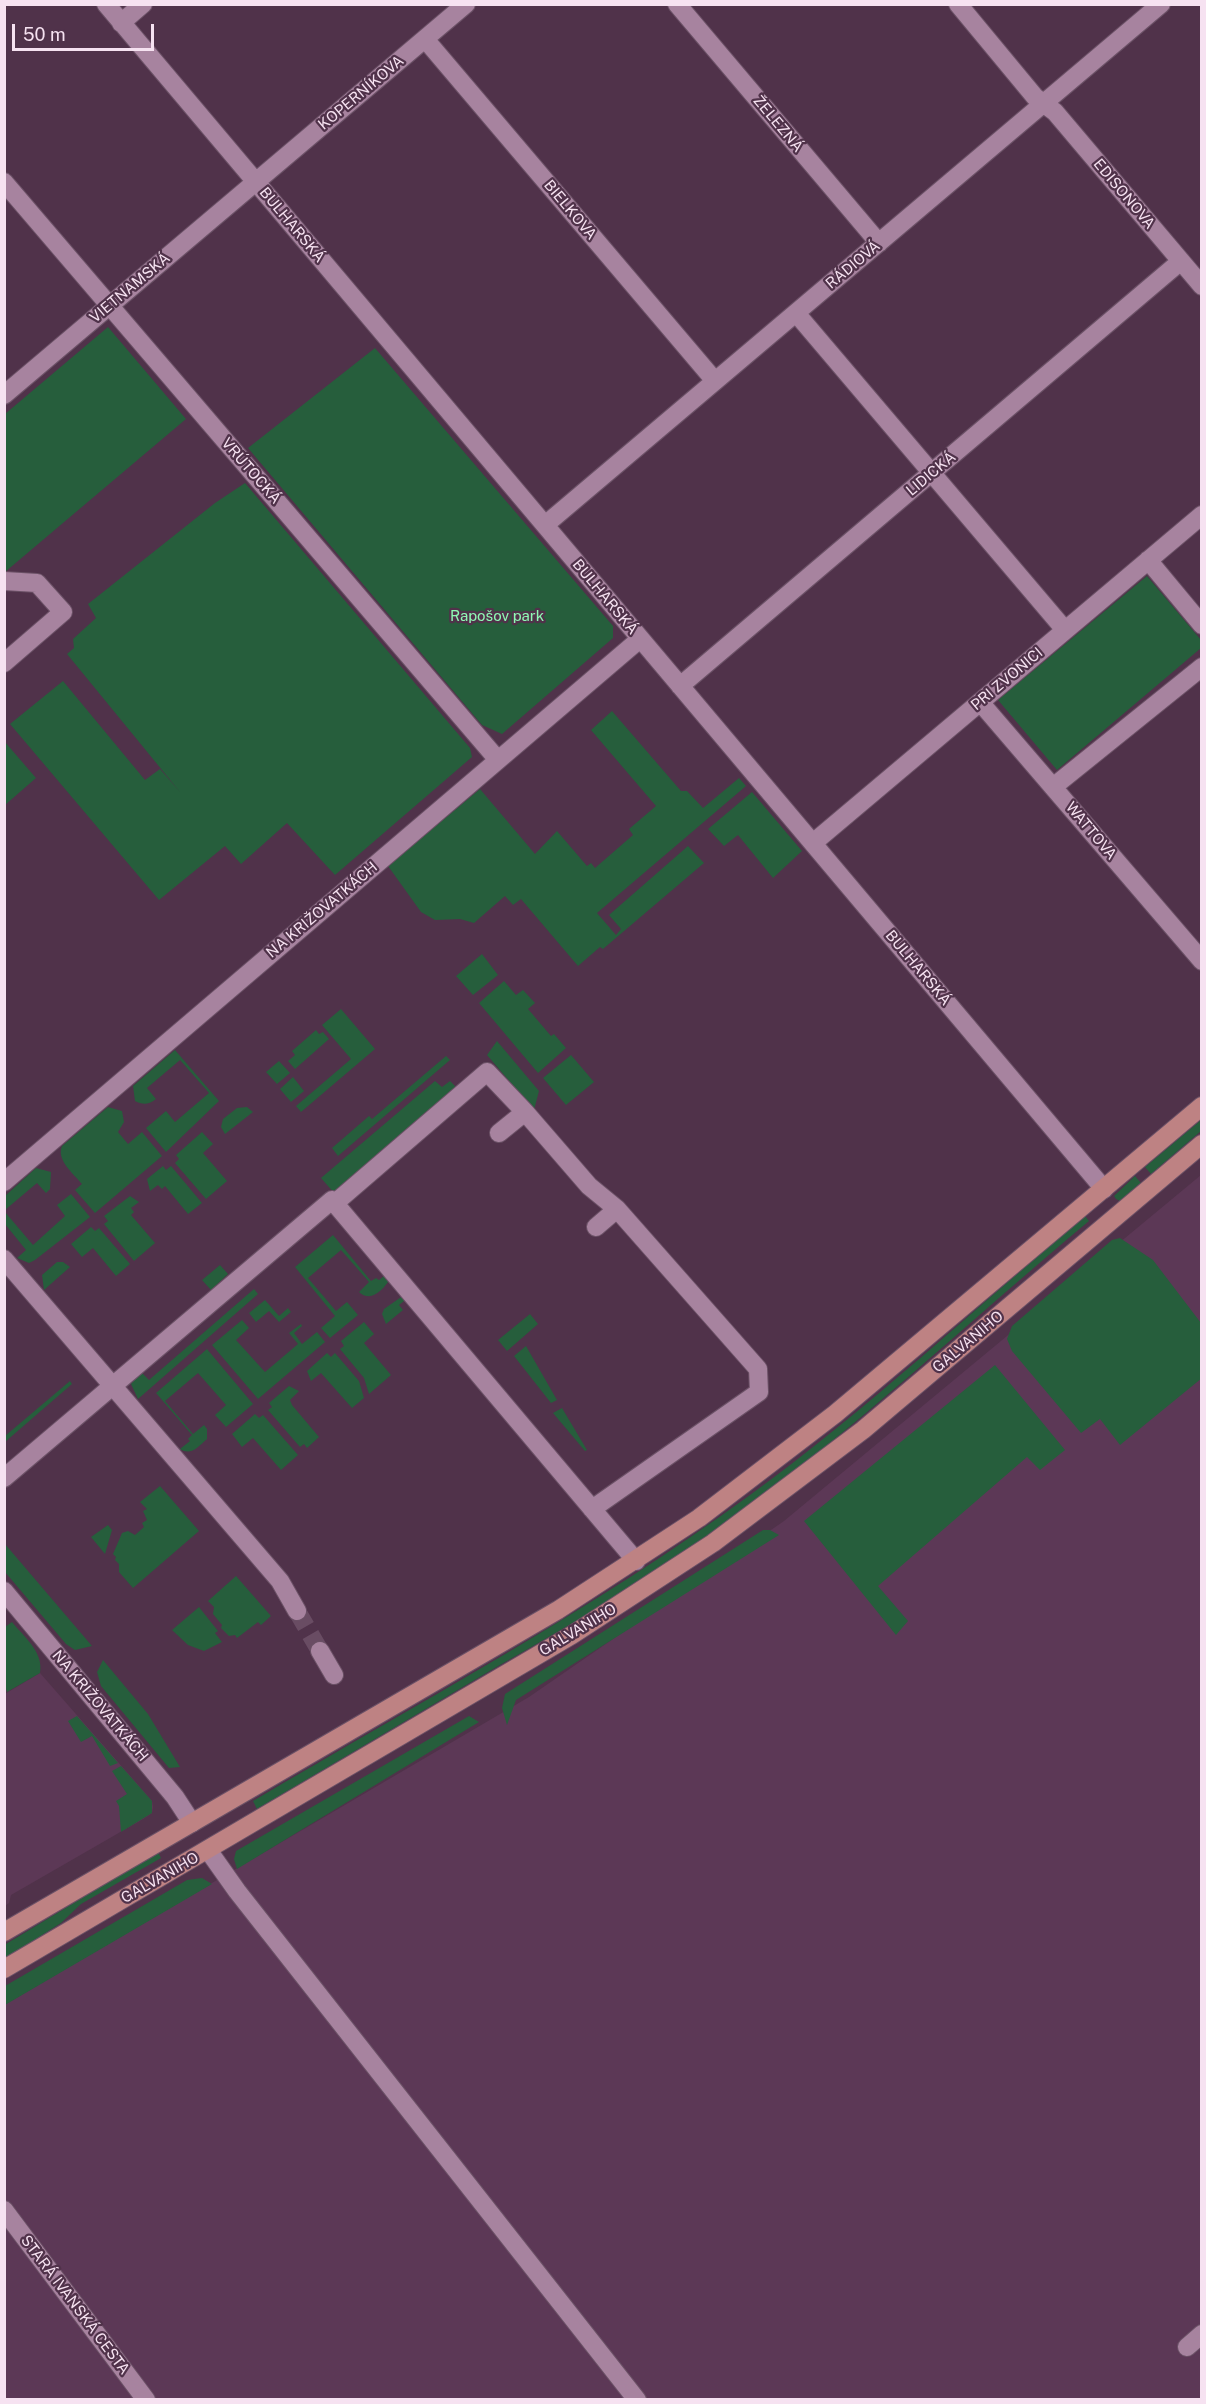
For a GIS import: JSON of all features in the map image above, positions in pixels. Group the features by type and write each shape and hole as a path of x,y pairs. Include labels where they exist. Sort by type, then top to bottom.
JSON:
{"main road":[{"name":"GALVANIHO","path":"4,1932 558,1610 636,1561 790,1451 1202,1106"},
{"name":"GALVANIHO","path":"4,1970 572,1635 713,1543 862,1430 1202,1144"},
{"path":"1104,1189 1107,1226"},
{"path":"192,1823 208,1850"}],"street":[{"name":"BULHARSKÁ","path":"106,4 1104,1189"},
{"path":"121,23 143,4"},
{"name":"KOPERNÍKOVA","path":"255,182 466,4"},
{"name":"ŽELEZNÁ","path":"678,4 879,243"},
{"name":"EDISONOVA","path":"957,4 1035,97 1044,103 1202,286"},
{"name":"RÁDIOVÁ","path":"544,525 1161,4"},
{"name":"BIELKOVA","path":"425,39 715,381"},
{"name":"VRÚTOCKÁ","path":"4,182 498,760"},
{"name":"VIETNAMSKÁ","path":"4,395 255,182"},
{"name":"LIDICKÁ","path":"680,686 1181,261"},
{"path":"796,313 1065,630"},
{"name":"PRI ZVONICI","path":"813,843 1202,514"},
{"path":"1148,560 1202,624"},
{"path":"4,581 37,583 63,612 4,663"},
{"name":"NA KRIŽOVATKÁCH","path":"4,1182 640,639"},
{"path":"1053,787 1202,667"},
{"name":"WATTOVA","path":"980,702 1202,961"},
{"path":"4,1478 487,1072 589,1186 617,1209 758,1369 759,1392 592,1509"},
{"path":"499,1133 525,1112"},
{"path":"334,1201 636,1561"},
{"path":"596,1227 617,1209"},
{"path":"4,1258 280,1581 297,1611"},
{"name":"NA KRIŽOVATKÁCH","path":"4,1591 175,1797 192,1823"},
{"path":"320,1651 334,1675"},
{"path":"208,1850 232,1885 637,2400"},
{"name":"STARÁ IVANSKÁ CESTA","path":"4,2210 146,2400"},
{"path":"1187,2347 1202,2334"}],"shaded area":[{"path":"1201,1175 1201,2399 5,2399 4,2005 529,1697 784,1521"},
{"path":"40,1673 152,1801 153,1807 152,1813 143,1819 11,1895 9,1903 5,1906 5,1694"}],"green space":[{"path":"108,327 186,419 5,572 5,414"},
{"name":"Rapošov park","path":"375,348 613,626 613,638 502,734 482,725 248,448"},
{"path":"245,483 470,748 472,757 335,875 287,823 241,864 225,846 159,900 10,724 63,681 145,780 160,769 180,792 67,654 74,648 73,639 96,618 88,604 215,503"},
{"path":"1147,576 1201,640 1201,648 1057,770 998,700"},
{"path":"612,711 681,791 687,791 703,808 739,778 746,786 597,913 616,935 621,929 609,915 688,846 704,863 603,949 600,947 578,966 521,899 513,905 505,896 474,923 460,919 435,920 421,912 388,866 480,789 535,854 557,831 587,866 591,863 595,868 633,835 629,829 656,806 591,730"},
{"path":"5,742 36,778 4,805"},
{"path":"752,792 802,851 773,878 738,835 724,846 708,829"},
{"path":"482,954 498,975 473,995 456,976"},
{"path":"504,981 516,995 523,990 535,1003 528,1009 551,1036 554,1034 566,1048 538,1073 479,1003"},
{"path":"341,1009 375,1049 301,1112 296,1106 351,1059 322,1025"},
{"path":"316,1030 319,1034 323,1032 329,1039 295,1069 288,1061 295,1055 292,1051"},
{"path":"497,1041 539,1091 534,1110 487,1055"},
{"path":"175,1050 219,1101 166,1152 146,1128 166,1111 175,1122 209,1093 180,1060 147,1088 156,1099 153,1101 146,1104 135,1101 133,1086"},
{"path":"571,1055 594,1082 566,1105 543,1078"},
{"path":"446,1056 450,1060 338,1156 332,1148 369,1116 372,1119"},
{"path":"279,1061 290,1073 277,1084 266,1072"},
{"path":"293,1077 304,1091 291,1102 280,1089"},
{"path":"435,1081 442,1087 450,1081 458,1089 335,1194 321,1178"},
{"path":"108,1107 122,1111 124,1122 118,1132 128,1144 142,1132 162,1156 95,1213 75,1190 82,1184 66,1166 61,1151 62,1146"},
{"path":"247,1107 253,1112 225,1134 221,1127 223,1119 237,1108"},
{"path":"1201,1120 1201,1131 1151,1174 1145,1167"},
{"path":"202,1132 213,1144 203,1153 227,1181 206,1199 175,1163 179,1159 176,1155"},
{"path":"163,1166 166,1170 171,1166 202,1203 188,1214 165,1186 162,1189 158,1185 150,1191 147,1179"},
{"path":"36,1168 51,1172 50,1189 46,1193 37,1183 5,1210 5,1196"},
{"path":"1135,1176 1141,1183 1120,1201 1116,1199 1114,1196"},
{"path":"71,1194 90,1217 35,1260 29,1263 17,1258 26,1250 5,1224 5,1212 33,1245 65,1216 57,1205"},
{"path":"130,1196 139,1202 131,1208 134,1212 131,1215 155,1243 134,1261 104,1224 108,1221 104,1216"},
{"path":"1085,1216 1089,1221 865,1414 773,1488 699,1543 586,1615 257,1809 253,1801 568,1616 630,1577 750,1495 837,1428"},
{"path":"91,1227 95,1231 99,1228 130,1264 116,1276 93,1248 82,1257 71,1244"},
{"path":"333,1235 371,1281 376,1278 379,1280 389,1272 390,1279 376,1294 363,1295 359,1292 369,1282 341,1250 308,1278 336,1311 347,1302 358,1315 330,1338 321,1328 335,1316 295,1267"},
{"path":"1120,1238 1153,1260 1201,1323 1202,1378 1120,1445 1100,1419 1081,1433 1012,1351 1007,1339 1012,1326 1112,1240"},
{"path":"57,1262 63,1262 70,1267 44,1290 42,1275"},
{"path":"220,1265 228,1274 211,1290 202,1280"},
{"path":"254,1289 258,1294 138,1399 131,1384 141,1372 149,1380"},
{"path":"404,1295 409,1297 399,1305 403,1310 386,1324 382,1314 384,1309"},
{"path":"265,1300 279,1316 288,1308 291,1312 279,1322 269,1311 256,1322 249,1313"},
{"path":"530,1314 538,1324 507,1351 498,1340"},
{"path":"242,1320 249,1328 236,1340 265,1372 298,1344 289,1333 301,1324 302,1326 294,1333 302,1344 317,1332 325,1342 258,1399 212,1345"},
{"path":"364,1322 374,1334 364,1343 391,1375 369,1394 364,1378 340,1349 344,1346 341,1341"},
{"path":"526,1346 557,1400 551,1403 514,1356"},
{"path":"207,1349 253,1404 226,1427 215,1415 226,1405 198,1373 165,1401 193,1434 204,1425 207,1429 207,1439 188,1452 180,1449 190,1441 188,1439 192,1435 156,1393"},
{"path":"327,1353 331,1357 335,1353 359,1381 364,1398 352,1408 321,1373 311,1381 307,1371"},
{"path":"995,1365 1065,1450 1040,1470 1027,1457 878,1586 908,1621 896,1635 804,1521"},
{"path":"70,1381 72,1384 5,1442 5,1436"},
{"path":"289,1386 299,1391 290,1400 292,1405 319,1437 307,1448 304,1444 300,1447 268,1410 272,1407 269,1403"},
{"path":"562,1408 587,1450 585,1451 553,1413"},
{"path":"255,1414 259,1418 263,1415 298,1455 281,1470 253,1438 242,1447 232,1434"},
{"path":"160,1486 199,1531 133,1588 119,1572 119,1564 113,1554 122,1533 128,1531 135,1535 144,1527 142,1523 147,1520 143,1511 147,1509 140,1502"},
{"path":"108,1525 112,1530 105,1554 91,1537"},
{"path":"763,1530 770,1530 779,1535 516,1700 507,1725 502,1708 505,1694"},
{"path":"4,1544 92,1646 75,1650 66,1644 5,1572"},
{"path":"236,1576 271,1616 261,1625 258,1622 237,1638 235,1635 229,1636 221,1628 222,1625 213,1614 214,1607 208,1601"},
{"path":"199,1607 218,1631 215,1633 222,1642 204,1651 188,1645 172,1630"},
{"path":"12,1622 36,1652 39,1658 40,1673 7,1692 4,1681 5,1627"},
{"path":"103,1660 148,1714 180,1767 169,1768 101,1686 97,1672"},
{"path":"77,1716 118,1763 110,1766 92,1736 81,1742 68,1721"},
{"path":"469,1716 479,1722 237,1869 234,1859 236,1851"},
{"path":"121,1766 152,1801 152,1813 121,1832 119,1806 116,1801 127,1794 112,1771"},
{"path":"158,1852 161,1858 81,1904 61,1923 5,1959 6,1944"},
{"path":"202,1878 212,1884 5,2005 5,1986 187,1880"}],"tunnel":[{"path":"297,1611 320,1651"}]}
